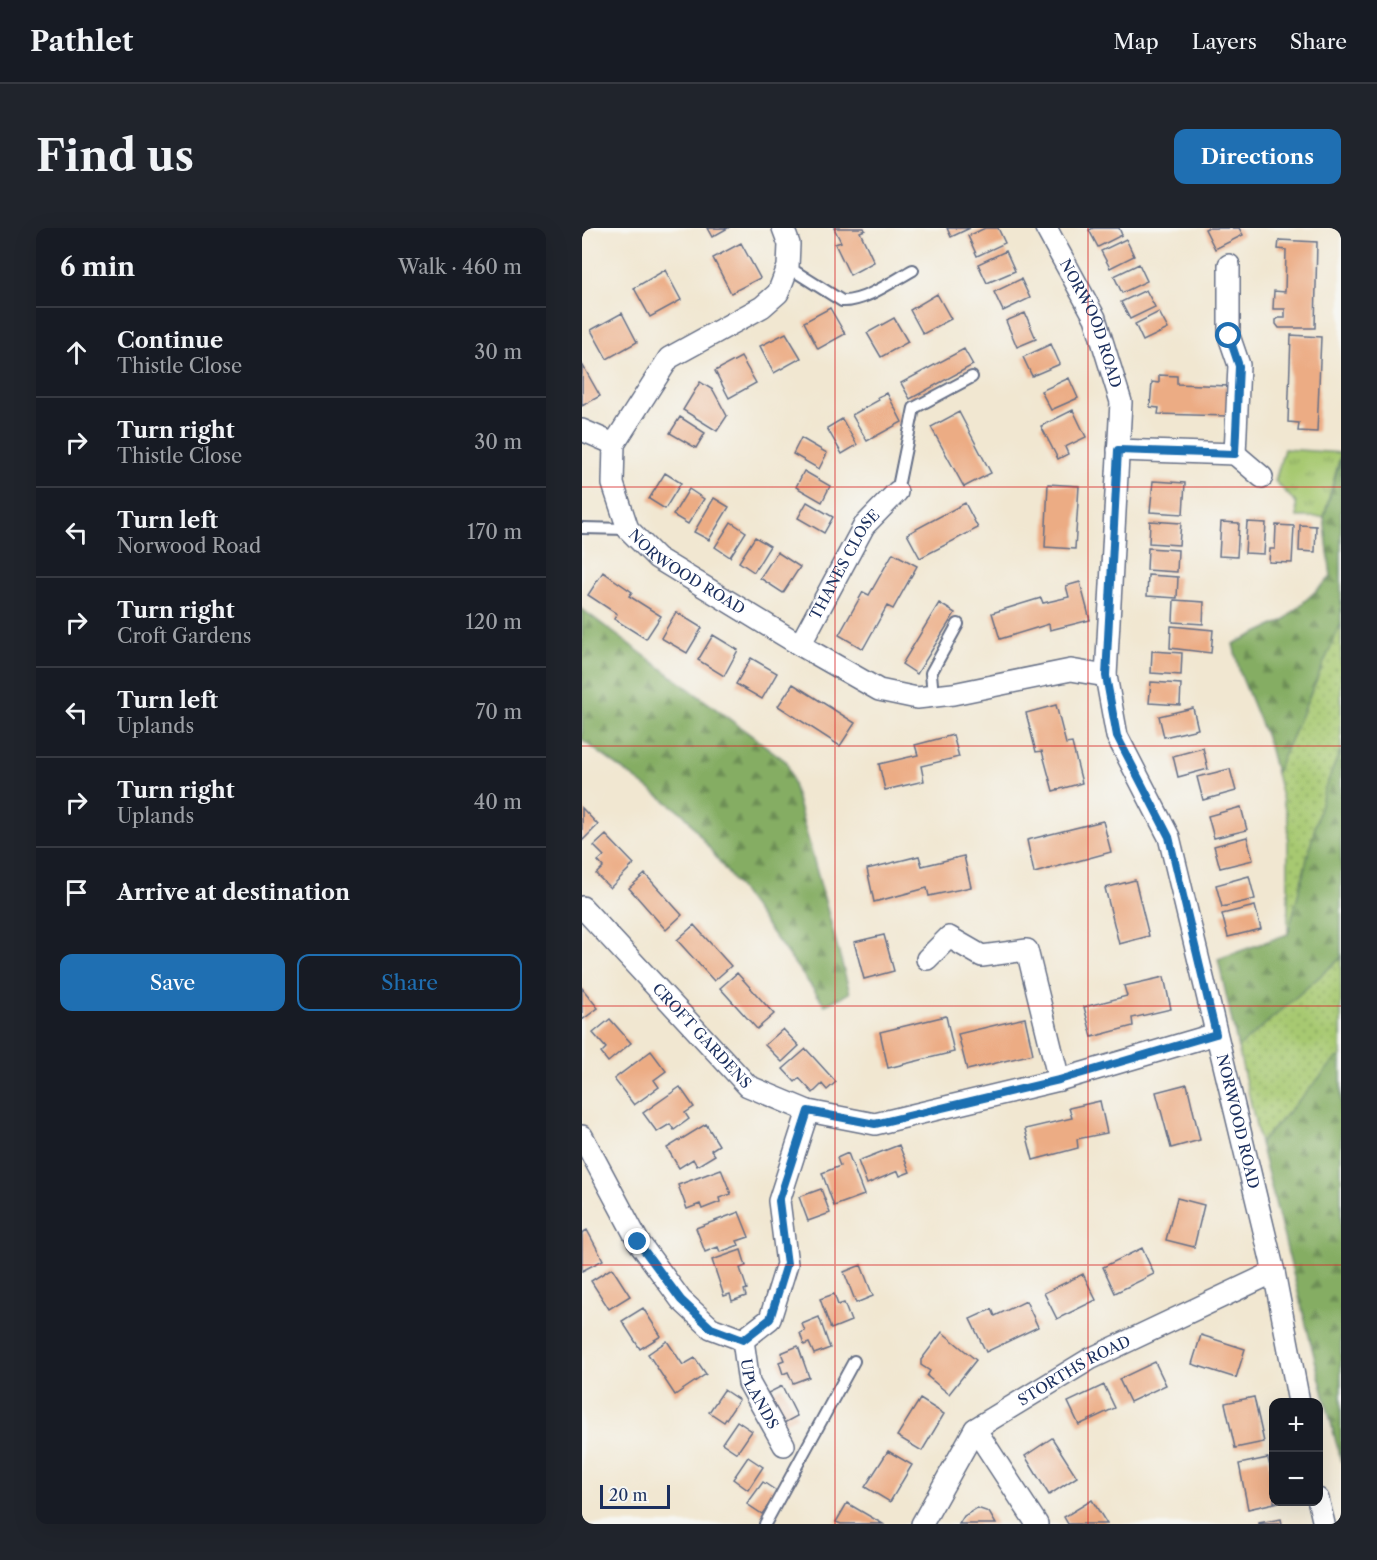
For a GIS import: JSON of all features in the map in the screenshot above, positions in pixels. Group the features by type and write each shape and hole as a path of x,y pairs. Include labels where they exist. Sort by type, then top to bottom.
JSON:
{"street":[{"path":"582,430 614,444 669,358 762,307 778,293 788,267 789,244 783,228"},
{"name":"NORWOOD ROAD","path":"1046,228 1095,318 1121,402 1106,676 1117,736 1169,837 1274,1272 1298,1398"},
{"path":"1229,265 1229,336 1239,366 1235,454"},
{"name":"NORWOOD ROAD","path":"614,444 613,484 628,529 657,558 879,690 917,698 953,694 1071,670 1106,676"},
{"path":"1118,450 1235,454 1262,477"},
{"name":"THANES CLOSE","path":"800,645 864,526 897,492"},
{"name":"CROFT GARDENS","path":"582,907 748,1086 808,1111 875,1124 1059,1080 1216,1034"},
{"path":"927,959 949,937 982,956 1027,950 1059,1080"},
{"name":"UPLANDS","path":"743,1340 770,1319 787,1264 779,1201 808,1111"},
{"name":"UPLANDS","path":"582,1136 638,1242 681,1300 711,1328 743,1340"},
{"name":"STORTHS ROAD","path":"922,1524 975,1429 1090,1359 1274,1272"},
{"name":"UPLANDS","path":"743,1340 749,1383 784,1444"},
{"path":"975,1429 1037,1524"},
{"path":"1320,1506 1324,1524"}],"lane":[{"path":"788,267 842,302 851,302 861,298 913,270"},
{"path":"897,492 914,408 972,377"},
{"path":"582,528 628,529"},
{"path":"933,696 931,673 958,624"},
{"path":"765,1524 854,1361"}],"green space":[{"path":"1284,449 1341,453 1324,517 1297,517 1296,503 1275,481"},
{"path":"1341,456 1341,624 1276,773 1268,742 1240,673 1233,644 1283,621 1331,577 1324,517"},
{"path":"582,609 787,762 850,993 825,1005 685,815 582,740"},
{"path":"1341,624 1341,748 1324,791 1288,934 1288,821 1276,773"},
{"path":"1341,748 1341,958 1238,1048 1218,959 1288,934 1324,790"},
{"path":"1341,958 1341,1057 1337,1058 1260,1143 1238,1048"},
{"path":"1337,1057 1341,1057 1341,1462 1260,1143"}],"building":[{"path":"707,228 728,228 712,237"},
{"path":"834,228 864,228 865,230 860,232 874,262 850,275 835,244 841,242"},
{"path":"947,228 970,228 951,237"},
{"path":"985,228 998,228 1005,243 977,256 968,236"},
{"path":"1119,228 1122,235 1098,247 1089,230"},
{"path":"1239,228 1243,235 1215,249 1205,229"},
{"path":"1126,239 1134,256 1110,268 1101,251"},
{"path":"1279,240 1317,242 1315,328 1279,328 1276,324 1279,318 1285,318 1285,309 1273,309 1274,291 1285,292 1286,250 1278,249"},
{"path":"741,243 760,278 731,293 713,258"},
{"path":"1006,251 1015,271 987,283 978,264"},
{"path":"1139,264 1147,281 1122,293 1114,276"},
{"path":"665,270 681,300 650,317 634,288"},
{"path":"1021,279 1030,298 1003,311 994,292"},
{"path":"1146,290 1155,307 1130,319 1121,302"},
{"path":"937,294 951,319 923,334 910,310"},
{"path":"830,308 845,334 818,349 804,322"},
{"path":"1159,312 1168,329 1143,341 1135,324"},
{"path":"622,313 637,342 607,359 591,330"},
{"path":"1025,313 1036,339 1017,347 1006,321"},
{"path":"894,318 908,342 881,357 867,333"},
{"path":"786,333 801,358 774,373 760,346"},
{"path":"1291,335 1321,337 1317,432 1298,431 1299,423 1288,422"},
{"path":"1051,344 1060,364 1032,376 1023,357"},
{"path":"964,349 973,365 910,399 901,383"},
{"path":"741,357 756,383 729,398 715,371"},
{"path":"582,364 600,396 582,406"},
{"path":"1159,375 1177,376 1177,384 1229,386 1228,416 1158,414 1159,408 1150,407 1152,382 1159,383"},
{"path":"1069,378 1078,398 1051,410 1041,391"},
{"path":"700,382 713,390 727,416 717,431 683,410"},
{"path":"887,393 902,422 867,441 852,415"},
{"path":"1073,410 1086,437 1065,447 1068,454 1058,459 1041,426"},
{"path":"959,412 991,473 964,487 931,427"},
{"path":"680,417 705,433 696,448 670,433"},
{"path":"842,419 857,445 842,454 827,428"},
{"path":"801,438 827,453 819,469 793,454"},
{"path":"804,471 830,486 822,502 796,487"},
{"path":"665,473 681,483 665,509 649,499"},
{"path":"1153,481 1185,483 1183,514 1150,512"},
{"path":"1048,484 1079,486 1075,549 1045,547"},
{"path":"689,489 704,499 688,524 673,515"},
{"path":"714,498 729,507 709,540 694,532"},
{"path":"807,502 833,517 824,533 798,518"},
{"path":"965,503 978,528 920,558 907,534"},
{"path":"1150,521 1181,523 1179,545 1149,543"},
{"path":"731,522 746,532 730,557 715,547"},
{"path":"1221,522 1239,523 1237,557 1219,556"},
{"path":"1247,522 1266,523 1264,554 1245,553"},
{"path":"1276,525 1294,526 1292,563 1269,562 1270,549 1275,549"},
{"path":"1300,525 1316,526 1315,552 1299,551"},
{"path":"755,537 770,546 754,572 739,562"},
{"path":"1148,548 1178,550 1177,572 1147,570"},
{"path":"777,552 800,567 783,593 760,578"},
{"path":"893,553 917,566 893,609 887,606 863,649 839,635 863,592 869,595"},
{"path":"603,572 632,592 629,596 661,616 646,639 614,619 617,614 588,595"},
{"path":"1148,575 1178,577 1177,598 1147,596"},
{"path":"1080,582 1090,620 1050,630 1049,624 1000,639 992,613 1041,598 1043,603 1069,597 1066,586"},
{"path":"1174,600 1204,602 1203,624 1173,622"},
{"path":"939,603 955,613 917,674 902,664"},
{"path":"676,612 702,628 687,653 661,638"},
{"path":"1171,626 1213,630 1211,653 1170,648"},
{"path":"713,635 738,650 724,676 698,660"},
{"path":"1152,651 1182,653 1181,675 1151,673"},
{"path":"751,658 777,673 762,699 736,684"},
{"path":"1151,682 1181,684 1180,705 1149,703"},
{"path":"793,684 855,723 840,746 778,706"},
{"path":"1056,705 1066,744 1072,743 1082,783 1053,791 1042,751 1036,752 1026,713"},
{"path":"1193,708 1198,729 1164,737 1159,716"},
{"path":"953,735 959,757 921,766 924,781 885,790 879,764 918,755 915,745"},
{"path":"1203,748 1208,769 1178,777 1173,756"},
{"path":"1230,769 1236,791 1203,800 1197,777"},
{"path":"1241,807 1247,830 1214,838 1208,816"},
{"path":"582,808 598,825 582,841"},
{"path":"1103,821 1111,852 1034,873 1027,840"},
{"path":"606,835 634,864 610,888 596,874 603,867 598,861 604,856 594,846"},
{"path":"1247,837 1253,860 1220,868 1214,846"},
{"path":"919,856 922,866 964,856 971,887 929,896 927,888 874,902 867,869"},
{"path":"645,874 682,915 666,930 629,888"},
{"path":"1249,876 1255,899 1222,907 1216,885"},
{"path":"1135,880 1149,936 1119,944 1105,888"},
{"path":"1255,906 1261,929 1228,937 1222,914"},
{"path":"694,925 731,966 714,981 677,940"},
{"path":"884,935 894,971 864,979 854,942"},
{"path":"737,973 774,1014 757,1029 720,988"},
{"path":"1164,977 1171,1009 1132,1018 1133,1026 1092,1037 1084,1007 1127,996 1124,986"},
{"path":"582,988 598,1008 582,1020"},
{"path":"946,1016 954,1052 888,1068 880,1032"},
{"path":"1025,1018 1033,1054 967,1070 958,1034"},
{"path":"610,1019 631,1043 608,1062 601,1053 606,1048 593,1033"},
{"path":"783,1029 799,1046 782,1062 765,1045"},
{"path":"806,1049 836,1082 827,1090 822,1084 813,1093 799,1078 795,1082 783,1069"},
{"path":"651,1051 666,1071 654,1080 659,1087 634,1105 614,1079"},
{"path":"1187,1084 1200,1140 1171,1148 1156,1092"},
{"path":"680,1087 694,1107 685,1113 689,1119 674,1130 670,1124 657,1132 643,1113"},
{"path":"1100,1101 1107,1133 1077,1139 1078,1148 1033,1160 1025,1129 1072,1118 1069,1108"},
{"path":"706,1124 719,1145 711,1150 715,1155 697,1166 693,1159 679,1168 667,1148"},
{"path":"899,1145 910,1172 900,1176 898,1171 867,1184 858,1161"},
{"path":"848,1153 864,1195 834,1206 822,1173 840,1166 837,1158"},
{"path":"721,1169 731,1194 719,1198 720,1202 702,1209 700,1204 687,1209 678,1185"},
{"path":"821,1189 830,1213 808,1221 799,1197"},
{"path":"1177,1198 1204,1205 1194,1247 1166,1240"},
{"path":"739,1212 749,1237 737,1241 739,1245 720,1252 718,1247 705,1252 696,1228"},
{"path":"587,1230 603,1260 582,1271 582,1233"},
{"path":"1142,1248 1154,1274 1115,1293 1103,1267"},
{"path":"741,1250 746,1266 740,1268 747,1289 744,1290 746,1296 732,1301 730,1294 724,1296 712,1260"},
{"path":"861,1265 873,1296 856,1303 844,1272"},
{"path":"612,1268 630,1296 609,1309 591,1281"},
{"path":"1083,1274 1096,1300 1057,1319 1044,1293"},
{"path":"834,1294 838,1305 844,1303 851,1321 831,1329 820,1299"},
{"path":"1026,1301 1038,1327 986,1352 970,1319 992,1309 995,1316"},
{"path":"643,1308 661,1336 640,1349 622,1321"},
{"path":"819,1317 830,1348 814,1354 809,1343 804,1345 800,1333 805,1331 802,1324"},
{"path":"942,1332 976,1360 949,1394 927,1376 930,1371 921,1365 921,1360"},
{"path":"1201,1335 1245,1349 1236,1378 1192,1364"},
{"path":"667,1341 683,1365 695,1358 706,1374 675,1395 648,1354"},
{"path":"798,1346 809,1377 793,1383 788,1372 783,1374 779,1362 784,1360 781,1353"},
{"path":"1155,1362 1166,1385 1130,1402 1119,1379"},
{"path":"1104,1385 1115,1408 1079,1425 1068,1402"},
{"path":"782,1386 797,1416 784,1423 768,1393"},
{"path":"724,1390 739,1400 724,1422 709,1412"},
{"path":"1254,1397 1264,1442 1235,1448 1225,1403"},
{"path":"920,1399 944,1414 922,1451 897,1436"},
{"path":"737,1421 752,1431 737,1453 722,1443"},
{"path":"1052,1438 1077,1477 1049,1495 1025,1456"},
{"path":"888,1451 912,1465 890,1502 865,1487"},
{"path":"748,1457 763,1467 748,1490 733,1479"},
{"path":"1268,1458 1269,1504 1248,1509 1239,1464"},
{"path":"763,1482 778,1492 762,1514 747,1504"},
{"path":"1092,1500 1107,1524 1068,1524 1064,1517"},
{"path":"847,1503 883,1524 836,1522"},
{"path":"977,1508 989,1512 996,1524 959,1524 964,1516"},
{"path":"1281,1519 1282,1524 1259,1524 1259,1523"}],"route":[{"path":"638,1242 681,1300 711,1328 743,1340 770,1319 787,1264 779,1201 808,1111 875,1124 1059,1080 1216,1034 1169,837 1117,736 1106,676 1118,450 1235,454 1239,366 1229,336"}]}
